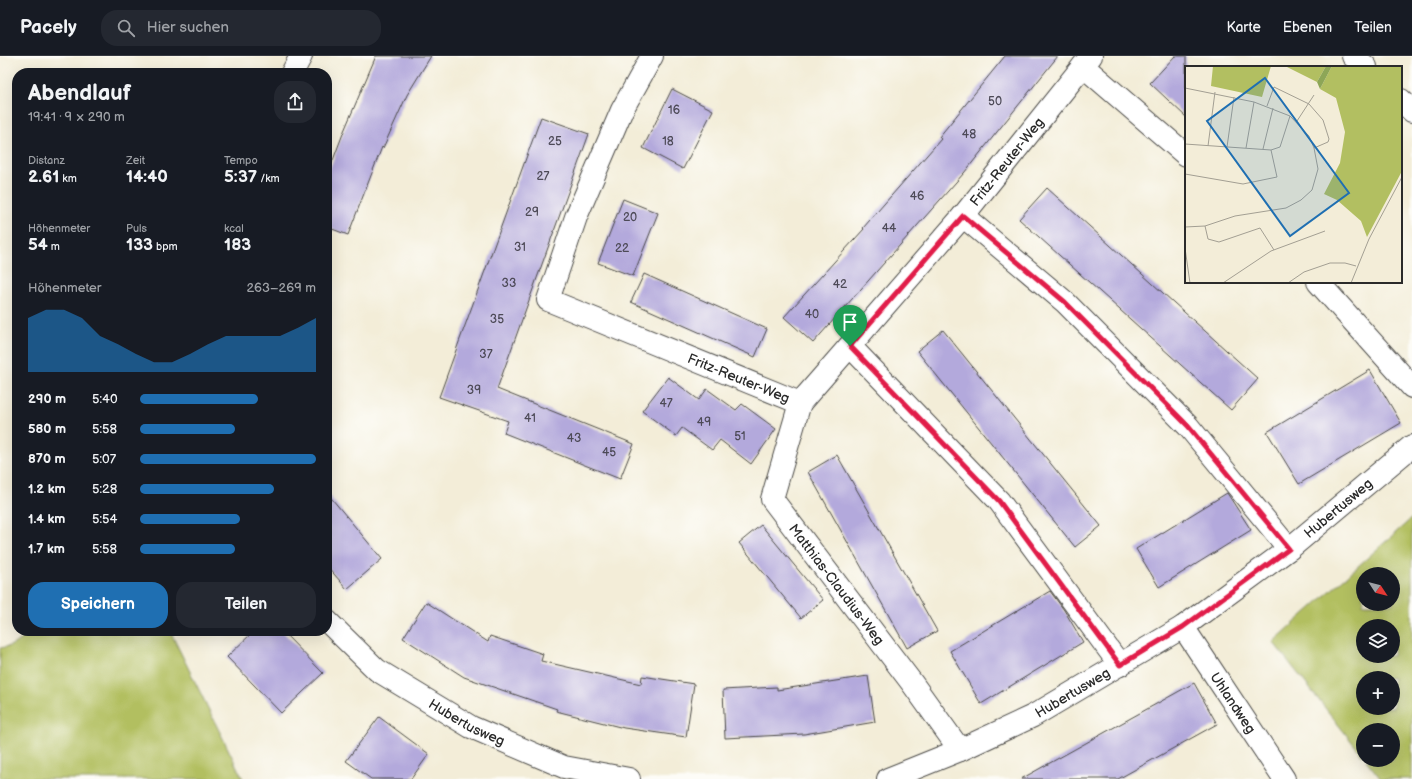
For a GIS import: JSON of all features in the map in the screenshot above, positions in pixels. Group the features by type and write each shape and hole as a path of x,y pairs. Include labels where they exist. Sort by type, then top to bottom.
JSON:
{"street":[{"path":"294,68 300,56"},
{"name":"Fritz-Reuter-Weg","path":"652,56 622,110 580,210 548,300 800,403 963,216 1087,61"},
{"path":"1354,56 1365,66"},
{"path":"1087,61 1185,154"},
{"path":"1402,101 1412,111"},
{"path":"963,216 1065,302 1188,426 1289,549"},
{"path":"1319,283 1412,387"},
{"path":"850,346 999,501 1120,665"},
{"name":"Matthias-Claudius-Weg","path":"800,403 772,499 903,671 960,750"},
{"name":"Hubertusweg","path":"888,779 960,750 1033,716 1183,627 1289,549 1412,446"},
{"name":"Hubertusweg","path":"332,627 377,670 471,727 563,773 629,779"},
{"name":"Uhlandweg","path":"1183,627 1284,779"}],"green space":[{"path":"1412,518 1412,779 1381,779 1372,767 1400,767 1400,723 1356,723 1356,747 1273,642 1356,568 1356,611 1400,611 1400,567 1357,567"},
{"path":"27,636 172,636 243,779 0,779 0,648 10,646"}],"building":[{"path":"376,56 431,56 407,95 383,148 382,147 348,235 332,229 332,163"},
{"path":"1005,56 1058,56 964,173 813,343 784,317 864,229 863,228 941,139 939,137"},
{"path":"1175,56 1186,56 1185,116 1150,83"},
{"path":"672,89 713,110 683,169 643,148"},
{"path":"541,117 589,134 497,389 634,444 620,479 504,433 508,421 439,397"},
{"path":"1047,188 1258,379 1231,410 1019,219"},
{"path":"623,199 658,213 633,276 598,263"},
{"path":"644,274 767,329 755,357 631,302"},
{"path":"943,330 1101,526 1075,547 917,351"},
{"path":"1370,370 1401,423 1299,484 1267,432"},
{"path":"668,377 699,400 707,389 736,410 742,404 776,429 751,464 720,440 712,450 682,428 676,436 642,411"},
{"path":"837,455 937,631 907,648 808,472"},
{"path":"1227,493 1251,530 1159,587 1136,549"},
{"path":"332,499 382,559 347,589 332,572"},
{"path":"761,525 823,600 801,618 739,543"},
{"path":"1050,591 1064,610 1083,642 981,704 950,651"},
{"path":"426,602 488,642 490,636 543,654 541,661 641,684 642,676 694,684 686,737 624,728 556,711 557,709 464,677 403,638"},
{"path":"249,636 287,636 323,673 281,713 227,657"},
{"path":"868,676 875,722 804,734 725,738 723,690 777,687 777,690"},
{"path":"1194,683 1217,724 1118,779 1021,779"},
{"path":"379,717 429,754 411,779 371,779 346,761"}],"route":[{"path":"963,216 1065,302 1188,426 1289,549 1183,627 1120,665 999,501 850,346 963,216"}]}
